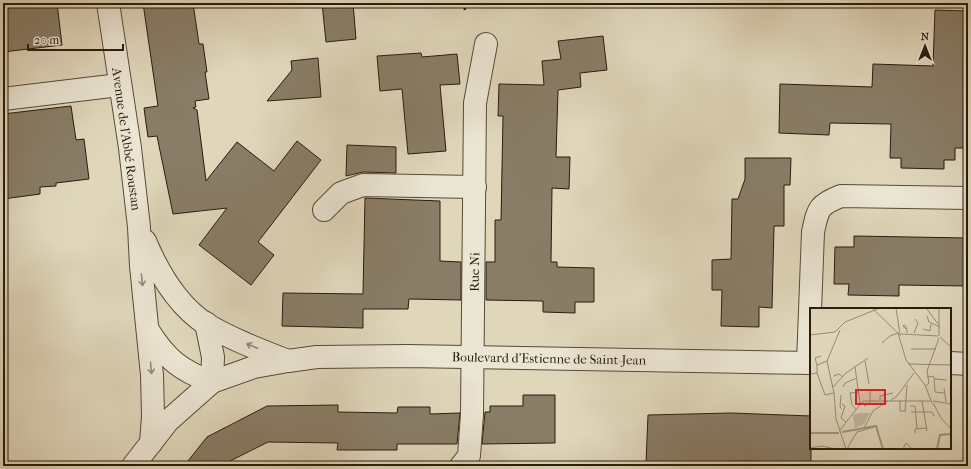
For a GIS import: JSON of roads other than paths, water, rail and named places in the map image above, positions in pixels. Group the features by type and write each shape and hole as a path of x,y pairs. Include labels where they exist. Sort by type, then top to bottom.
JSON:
{"street":[{"name":"Avenue de l'Abbé Roustan","path":"108,3 130,148 139,227 140,266 147,330 153,416 151,443"},
{"name":"Rue Ni","path":"462,466 468,456 472,414 474,357 475,103 486,44"},
{"path":"3,99 120,85"},
{"path":"324,210 341,193 362,185 475,187"},
{"path":"811,308 813,232 817,213 826,202 840,196 968,198"},
{"name":"Avenue de l'Abbé Roustan","path":"139,227 156,267 181,301 206,323 242,342 288,361"},
{"path":"133,466 168,421 212,382 213,358 206,323"},
{"path":"147,330 170,360 190,374 212,382"},
{"name":"Boulevard d'Estienne de Saint-Jean","path":"212,382 254,367 317,357 474,357 810,363"},
{"path":"951,363 968,364"}]}
